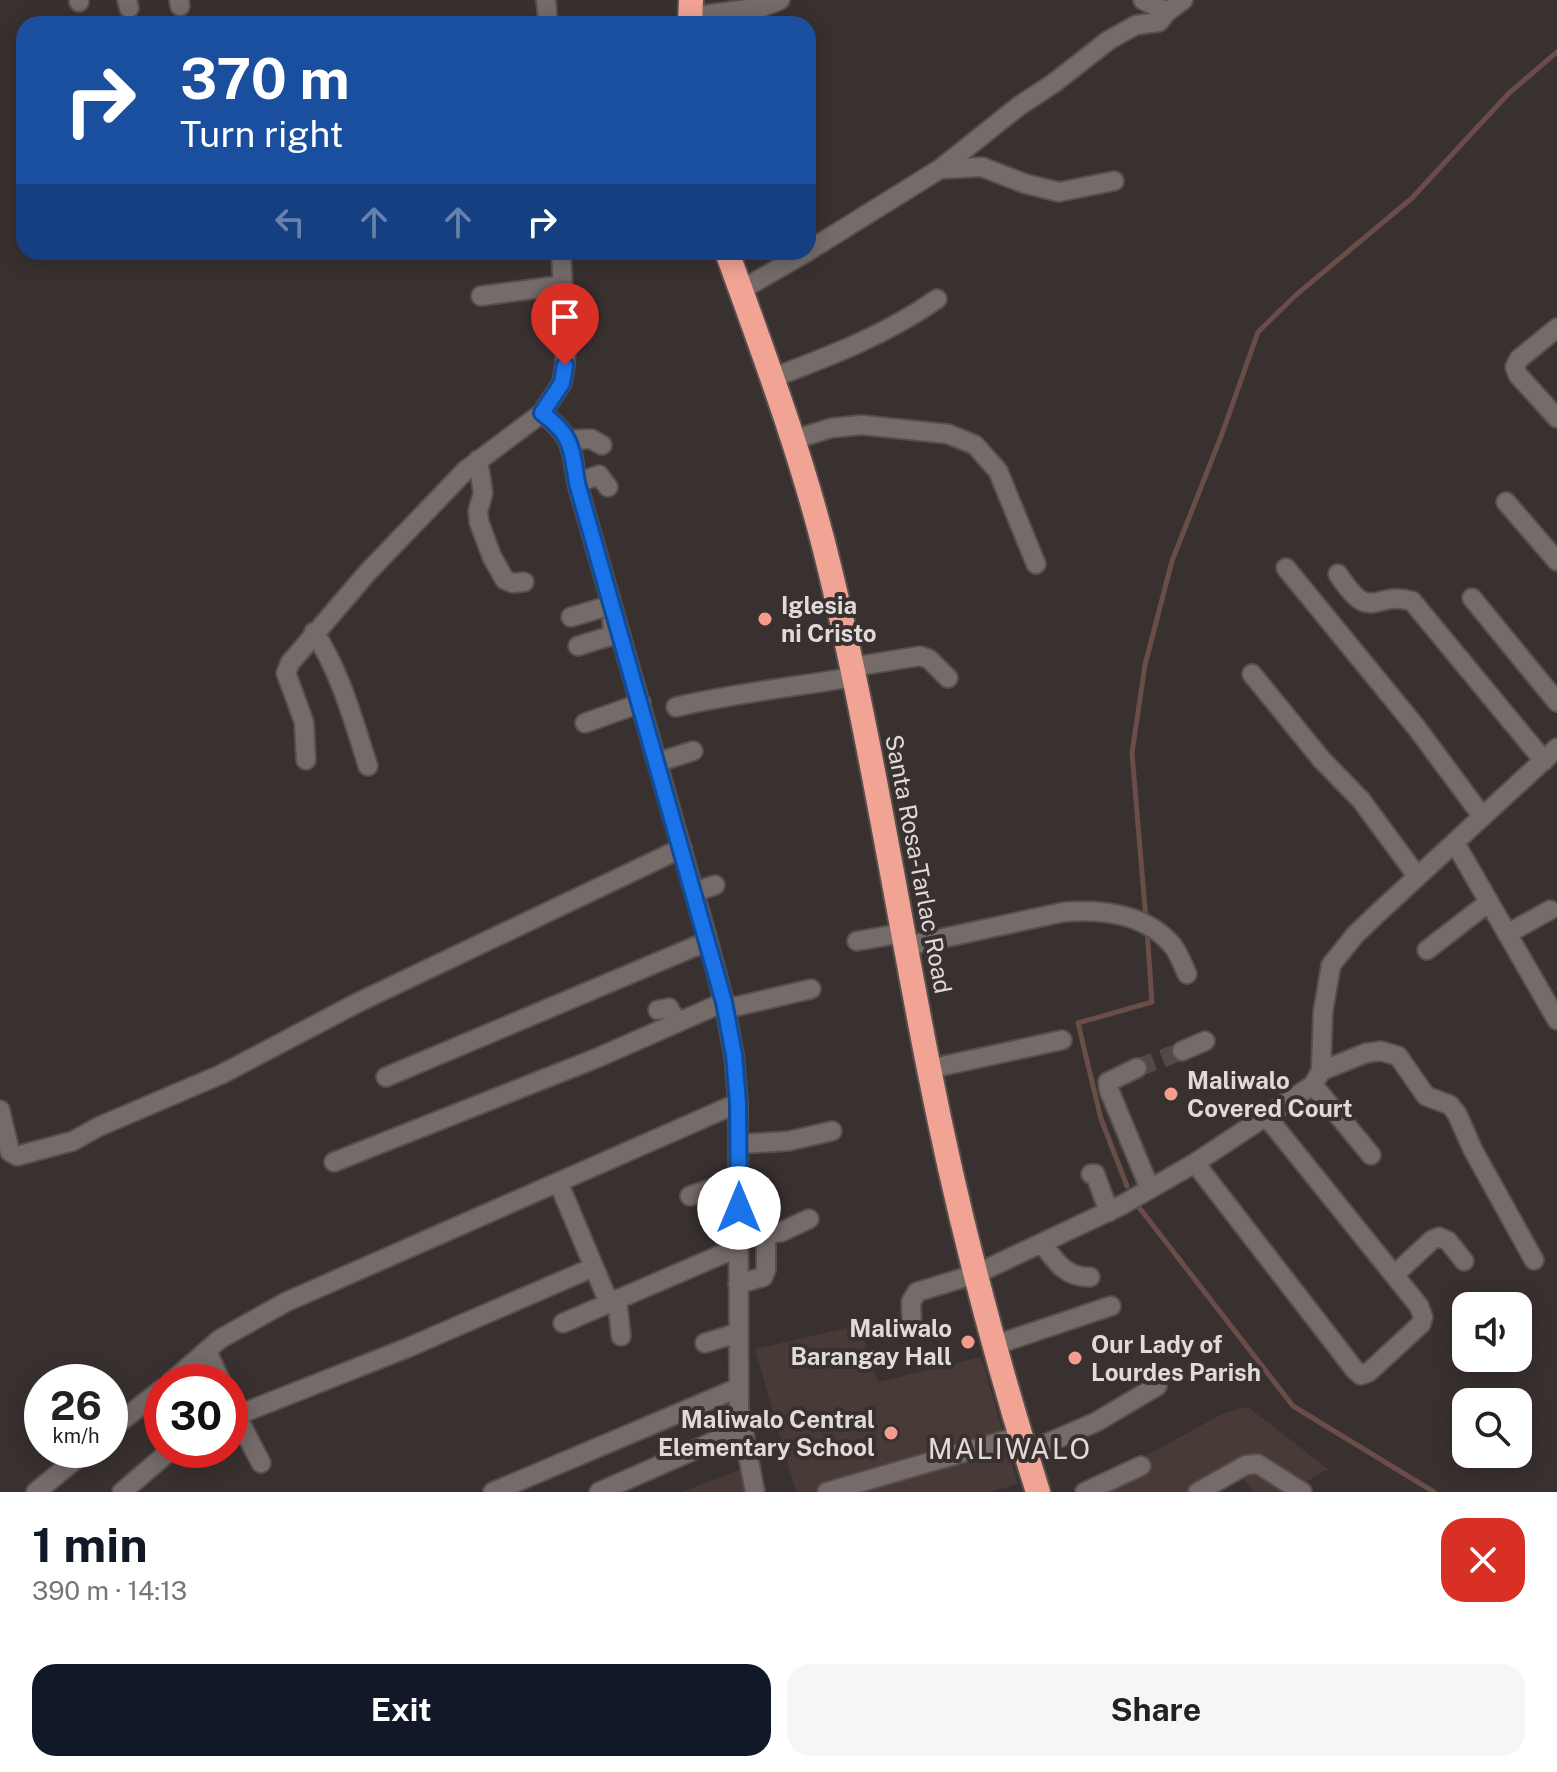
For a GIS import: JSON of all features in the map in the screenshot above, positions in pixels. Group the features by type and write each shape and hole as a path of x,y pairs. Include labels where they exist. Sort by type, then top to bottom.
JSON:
{"highway":[{"name":"Santa Rosa-Tarlac Road","path":"730,260 793,440 830,567 929,1069 976,1274 1022,1444 1031,1490"}],"street":[{"path":"690,14 762,7 780,0"},
{"path":"1143,0 1167,12"},
{"path":"816,246 940,169 1109,40 1136,25 1159,22 1183,0"},
{"path":"940,169 982,167 1026,184 1059,192 1114,181"},
{"path":"306,760 304,722 286,673 290,663 368,572 478,460 542,413 562,383 565,365 561,260"},
{"path":"741,290 793,260"},
{"path":"481,296 563,285"},
{"path":"772,378 853,348 915,315 937,299"},
{"path":"1557,328 1519,359 1515,367 1518,375 1557,418"},
{"path":"542,413 562,428 569,440 577,483 725,1005 738,1103 738,1388 742,1429 755,1492"},
{"path":"793,440 831,428 862,425 948,434 975,445 998,471 1036,564"},
{"path":"569,440 591,439 602,445"},
{"path":"478,460 483,493 478,511 479,522 492,557 505,580 524,582"},
{"path":"577,483 599,475 608,487"},
{"path":"1506,502 1557,561"},
{"path":"1286,568 1416,727 1482,816"},
{"path":"1338,574 1358,601 1372,604 1402,599 1412,601 1552,756 1417,876 1355,935 1331,965 1317,1078 1371,1155"},
{"path":"1472,598 1557,702"},
{"path":"571,617 614,612"},
{"path":"578,646 610,636 613,633 614,612"},
{"path":"314,632 340,681 368,766"},
{"path":"676,707 733,694 771,691 920,656 929,659 948,678"},
{"path":"1252,674 1322,760 1361,800 1417,876"},
{"path":"585,723 641,703"},
{"path":"658,762 693,751"},
{"path":"1455,843 1557,1020"},
{"path":"0,1110 10,1152 17,1156 73,1141 98,1127 222,1074 371,996 682,848"},
{"path":"694,892 715,885"},
{"path":"1427,950 1489,902"},
{"path":"857,941 905,939 1089,910 1152,925 1174,948 1187,974"},
{"path":"1507,934 1550,910"},
{"path":"386,1077 708,941"},
{"path":"334,1162 725,1005 811,989"},
{"path":"658,1010 669,1008 677,1023"},
{"path":"929,1069 1062,1040"},
{"path":"1182,1051 1205,1041"},
{"path":"912,1329 911,1302 917,1292 976,1274 1109,1212 1195,1163 1317,1078 1366,1053 1381,1051 1398,1056 1426,1096 1450,1105 1457,1114 1534,1260"},
{"path":"1137,1068 1108,1082 1150,1189"},
{"path":"192,1364 242,1325 286,1302 738,1103"},
{"path":"1195,1163 1355,1370 1361,1375 1369,1372 1421,1324 1423,1317 1419,1306 1266,1116"},
{"path":"739,1144 789,1141 832,1131"},
{"path":"1091,1174 1095,1174 1109,1212"},
{"path":"690,1196 739,1179"},
{"path":"559,1184 594,1267 613,1301 621,1336"},
{"path":"563,1323 739,1242 781,1232 809,1219"},
{"path":"738,1284 763,1277 766,1270 766,1234"},
{"path":"1394,1275 1439,1237 1448,1241 1464,1261"},
{"path":"1042,1243 1069,1273 1078,1278 1090,1277"},
{"path":"248,1406 407,1348 594,1267"},
{"path":"995,1345 1111,1306"},
{"path":"705,1343 737,1333"},
{"path":"207,1351 213,1364"},
{"path":"827,1492 1022,1444 1096,1422 1157,1386"},
{"path":"493,1492 738,1388"},
{"path":"128,1416 144,1403"},
{"path":"599,1492 742,1429"},
{"path":"248,1440 261,1463"},
{"path":"1198,1492 1246,1465 1258,1464 1302,1492"},
{"path":"1085,1492 1141,1466"},
{"path":"36,1492 65,1468"},
{"path":"122,1492 150,1468"}],"shaded area":[{"name":"Maliwalo Central Elementary School","path":"859,1325 878,1382 981,1357 1018,1484 990,1492 796,1492 755,1349"},
{"path":"1248,1407 1332,1472 1325,1470 1291,1492 1254,1492 1241,1476 1212,1492 1080,1492 1224,1413"},
{"path":"744,1468 751,1492 682,1492"}],"waterway":[{"path":"1146,920 1132,753 1145,665 1172,561 1258,332 1296,295 1412,198 1508,94 1557,52"},
{"path":"1127,1186 1101,1119 1078,1023 1152,1002 1147,930"},
{"path":"1138,1206 1293,1406 1434,1492"}],"tunnel":[{"path":"1137,1068 1182,1051"}],"place":[{"name":"Iglesia ni Cristo","path":"765,619"},
{"name":"Maliwalo Covered Court","path":"1171,1094"},
{"name":"Maliwalo Barangay Hall","path":"968,1342"},
{"name":"Our Lady of Lourdes Parish","path":"1075,1358"},
{"name":"Maliwalo Central Elementary School","path":"891,1433"}],"district":[{"name":"MALIWALO","path":"1010,1448"}],"route":[{"path":"565,365 562,383 542,413 562,428 569,440 577,483 724,1002 734,1055 738,1103 739,1208"}]}
